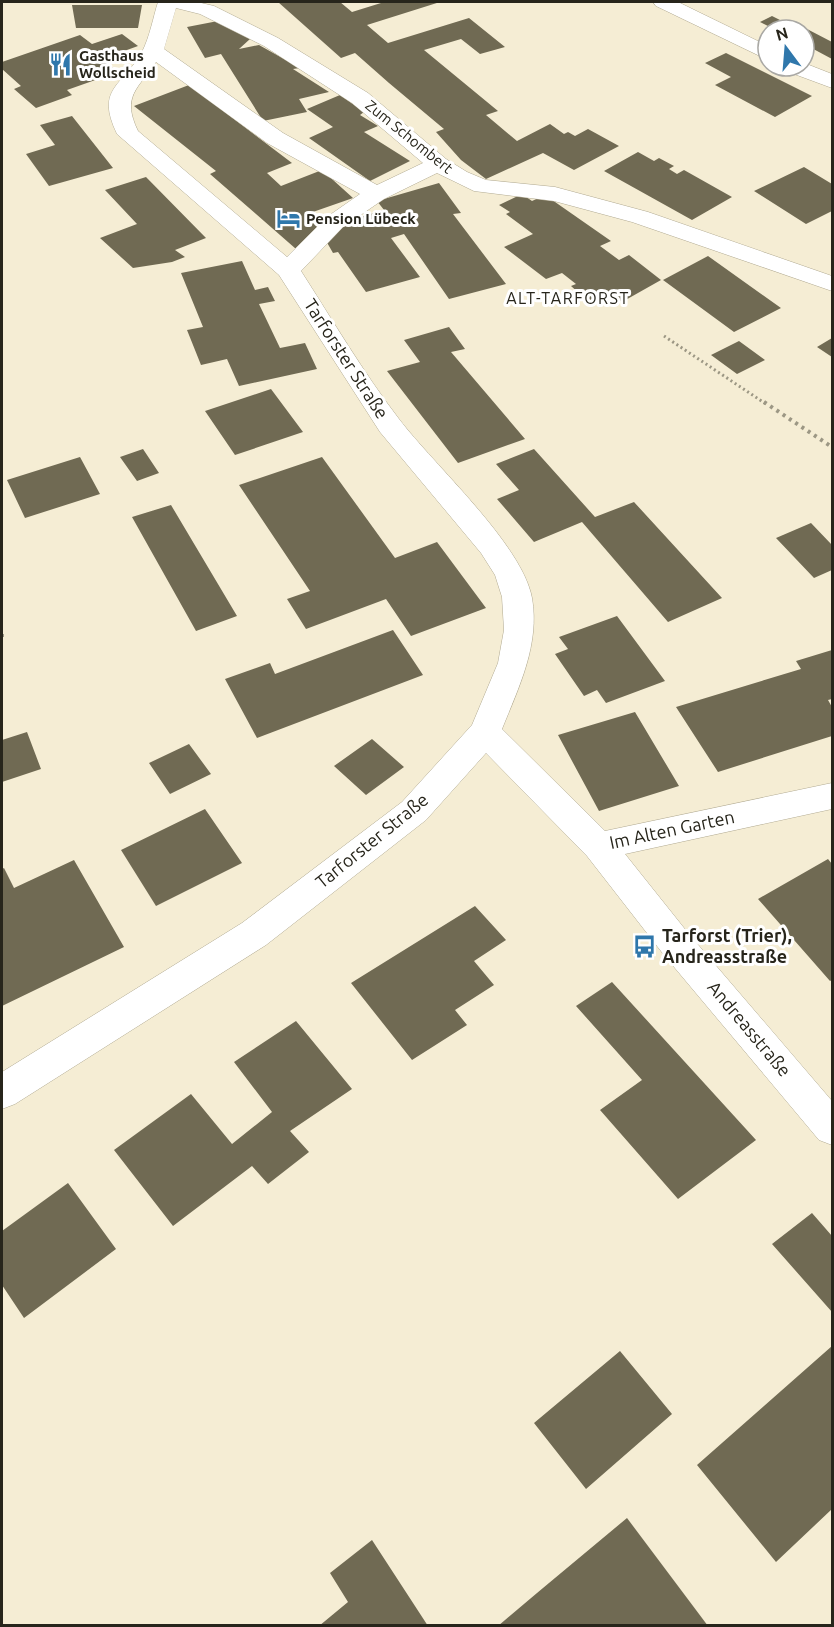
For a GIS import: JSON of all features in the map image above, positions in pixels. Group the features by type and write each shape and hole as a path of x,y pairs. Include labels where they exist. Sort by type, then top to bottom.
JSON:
{"street":[{"name":"Tarforster Straße","path":"2,1092 254,934 338,872 414,811 485,732 513,663 519,630 517,597 509,573 490,546 390,426 288,270 128,134 117,110 120,99 126,86 153,51 168,2"},
{"name":"Zum Schombert","path":"175,2 207,10 281,48 360,98 438,164 459,177 482,186 555,194 640,217 832,284"},
{"path":"663,2 756,49"},
{"path":"723,6 724,34"},
{"path":"153,51 275,138 376,194"},
{"path":"816,75 832,82"},
{"path":"288,270 335,222 376,194 438,164"},
{"name":"Im Alten Garten","path":"485,732 599,846 832,796"},
{"name":"Andreasstraße","path":"599,846 676,944 832,1128"}],"path":[{"path":"664,336 832,447"},
{"path":"2,634 2,639"}],"building":[{"path":"278,2 340,2 352,12 380,2 440,2 367,25 388,43 469,18 505,47 480,54 461,39 424,50 498,111 486,115 517,141 550,124 564,134 568,132 575,136 588,129 619,146 574,170 543,153 486,179 461,160 436,132 444,129 355,53 341,58"},
{"path":"72,5 142,5 138,28 76,28"},
{"path":"218,21 250,39 239,49 259,45 300,68 293,69 329,92 299,99 307,112 263,121 221,54 205,58 187,27"},
{"path":"122,34 138,46 102,59 118,72 67,90 72,95 36,108 14,89 21,86 2,69 2,62 80,35 92,44"},
{"path":"816,34 832,42 832,59 816,50"},
{"path":"726,53 756,68 756,78 776,78 812,96 775,117 715,85 731,77 705,63"},
{"path":"189,85 292,163 267,173 281,186 322,170 353,198 310,213 322,225 296,249 210,174 216,171 134,106"},
{"path":"340,95 364,112 360,115 378,126 364,132 410,161 370,181 309,138 333,127 307,109"},
{"path":"72,116 113,168 49,186 26,154 55,145 40,125"},
{"path":"638,152 654,161 659,158 674,166 669,169 677,174 684,170 732,197 692,220 604,171"},
{"path":"804,167 832,184 832,211 806,224 754,191"},
{"path":"146,177 206,238 175,250 185,257 172,262 133,268 100,238 137,224 105,190"},
{"path":"439,183 461,213 453,214 506,284 449,299 404,234 391,238 420,277 366,292 338,252 333,253 325,239 343,222 384,210 377,201"},
{"path":"522,194 532,201 545,195 611,241 600,246 619,260 629,255 661,280 622,302 612,294 591,304 571,286 576,284 562,273 546,279 504,247 533,234 506,214 510,212 499,205"},
{"path":"708,256 781,308 734,332 663,280"},
{"path":"242,261 255,290 268,287 275,301 259,304 280,348 305,343 317,369 239,386 227,359 201,365 187,330 203,327 181,273"},
{"path":"449,327 465,349 451,352 525,439 458,463 387,371 420,362 404,340"},
{"path":"832,338 832,357 817,347"},
{"path":"739,341 765,360 737,374 711,355"},
{"path":"271,389 303,432 235,455 205,411"},
{"path":"143,449 159,473 137,481 120,457"},
{"path":"534,449 595,517 634,502 722,598 668,622 582,522 534,542 497,499 519,490 496,464"},
{"path":"80,457 100,494 25,518 7,480"},
{"path":"322,457 395,558 437,542 486,608 411,636 386,599 306,629 287,599 310,591 239,485"},
{"path":"171,505 237,616 196,631 132,517"},
{"path":"811,523 832,545 832,570 814,578 776,538"},
{"path":"617,616 665,681 606,703 597,690 584,696 555,654 568,649 559,637"},
{"path":"393,630 423,675 257,738 225,679 270,663 275,674"},
{"path":"832,650 832,699 828,700 832,707 832,736 718,772 676,707 801,669 796,661"},
{"path":"635,712 679,786 599,811 558,735"},
{"path":"27,732 41,769 2,782 2,740"},
{"path":"372,739 404,767 366,795 334,766"},
{"path":"189,744 211,774 170,794 149,763"},
{"path":"205,809 242,863 156,906 121,850"},
{"path":"828,859 832,864 832,980 830,981 758,899"},
{"path":"74,860 124,947 2,1006 2,869 4,868 14,888"},
{"path":"475,906 506,940 474,961 494,985 455,1010 467,1025 412,1060 351,983"},
{"path":"612,982 756,1140 678,1199 600,1110 642,1080 576,1006"},
{"path":"296,1021 352,1089 290,1131 309,1152 268,1184 252,1166 173,1226 114,1150 191,1094 232,1144 272,1112 234,1062"},
{"path":"68,1183 116,1249 24,1318 2,1285 2,1231"},
{"path":"812,1213 832,1236 832,1312 772,1244"},
{"path":"832,1346 832,1509 776,1562 697,1465"},
{"path":"620,1351 672,1414 586,1489 534,1423"},
{"path":"627,1518 708,1626 498,1626 537,1593"},
{"path":"372,1540 428,1626 319,1626 348,1602 330,1573"}],"place":[{"name":"Gasthaus Wollscheid","path":"61,65"},
{"name":"Pension Lübeck","path":"288,219"},
{"name":"Tarforst (Trier), Andreasstraße","path":"644,946"}],"district":[{"name":"ALT-TARFORST","path":"568,298"}]}
